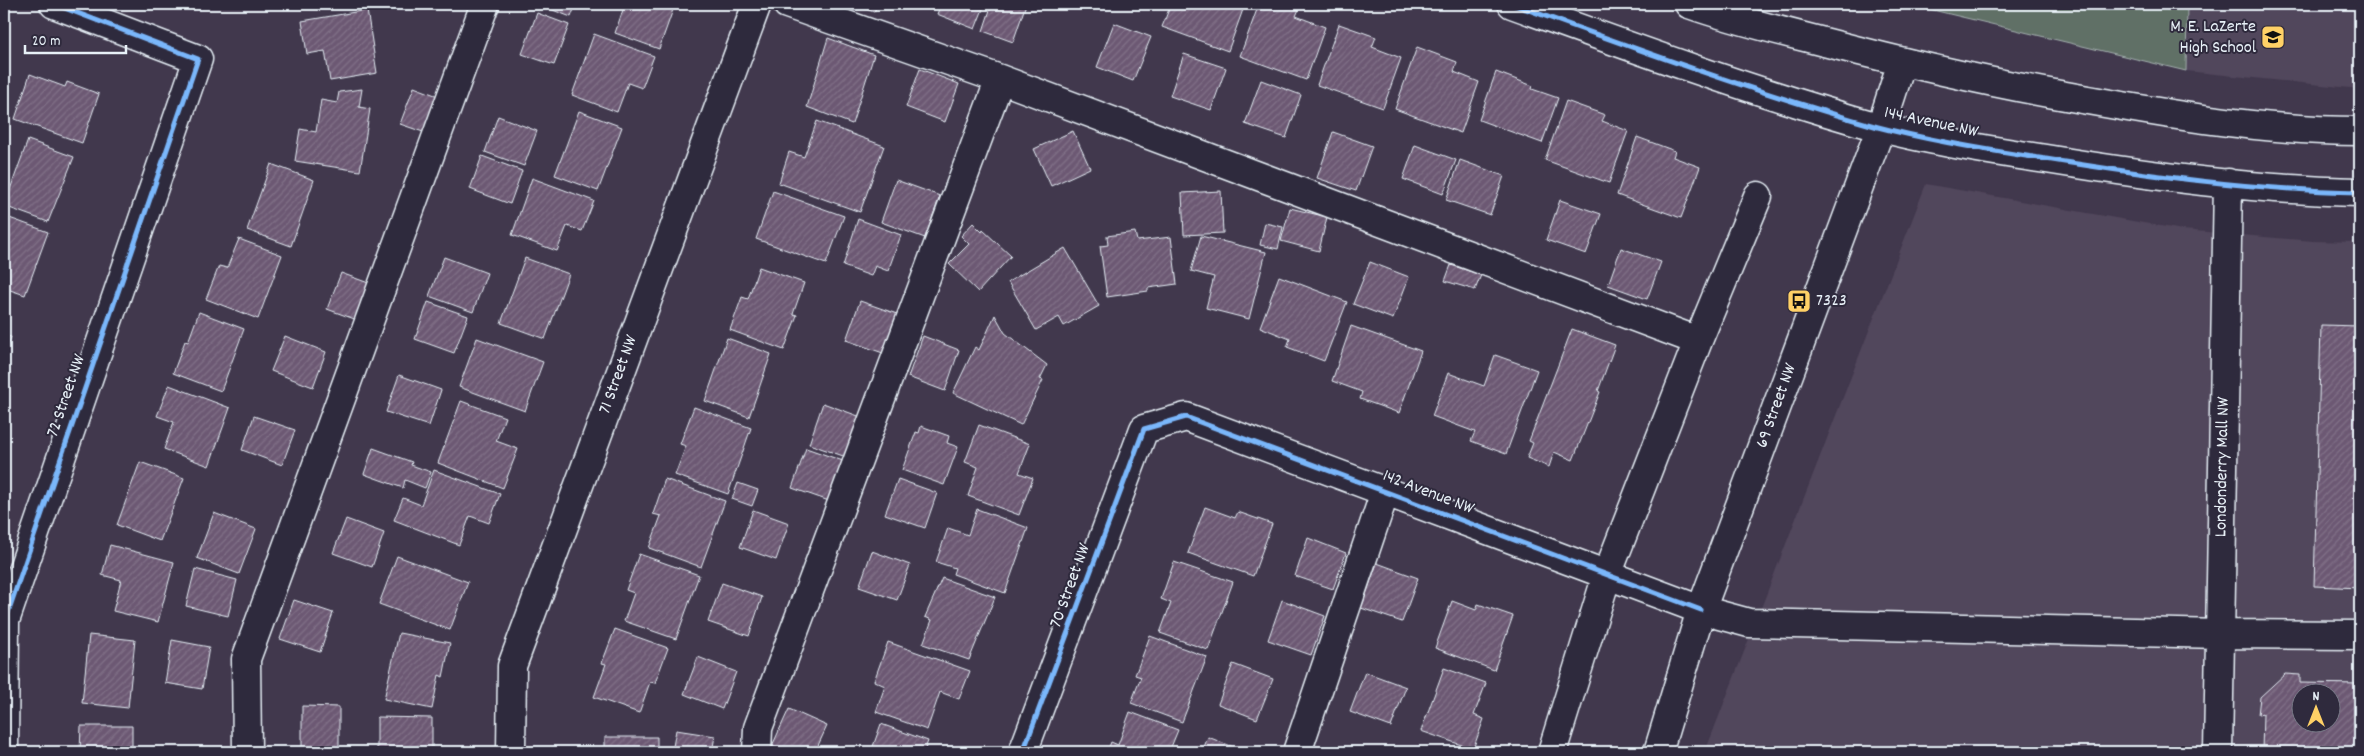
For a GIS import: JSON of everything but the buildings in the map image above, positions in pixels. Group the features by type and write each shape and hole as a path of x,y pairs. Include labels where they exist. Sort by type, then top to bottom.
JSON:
{"street":[{"name":"72 Street NW","path":"4,749 4,621 198,59 54,4"},
{"path":"247,752 246,658 485,4"},
{"name":"71 Street NW","path":"511,752 512,666 757,4"},
{"path":"787,4 1000,79 1698,340"},
{"name":"144 Avenue NW","path":"1512,4 1715,77 1880,128 2003,152 2114,170 2310,191 2360,192"},
{"path":"1689,4 1724,16 1902,62 2001,84 2132,107 2314,131 2360,131"},
{"name":"69 Street NW","path":"1658,752 1701,610 1880,128 1902,62"},
{"path":"758,752 758,728 1000,79"},
{"name":"Londonderry Mall NW","path":"2218,752 2228,183"},
{"path":"1552,752 1607,575 1698,340 1758,196"},
{"name":"142 Avenue NW","path":"1144,428 1186,417 1701,610 1749,623 2221,634 2360,635"},
{"name":"70 Street NW","path":"1023,752 1144,428"},
{"path":"1297,752 1385,492"}],"shaded area":[{"name":"M. E. LaZerte High School","path":"2187,4 2360,4 2360,89 2186,71"},
{"path":"1926,184 2183,230 2313,241 2360,242 2360,752 1705,752"}],"green space":[{"path":"1910,4 2187,4 2186,71 1937,11"}],"cycle path":[{"path":"4,749 5,621 198,59 54,4"},
{"path":"1512,4 1740,84 1878,127 1919,137 2004,153 2163,176 2242,185 2360,192"},
{"path":"1023,752 1144,429 1186,417 1701,610"}],"place":[{"name":"M. E. LaZerte High School","path":"2273,37"},
{"name":"7323","path":"1799,301"}]}
